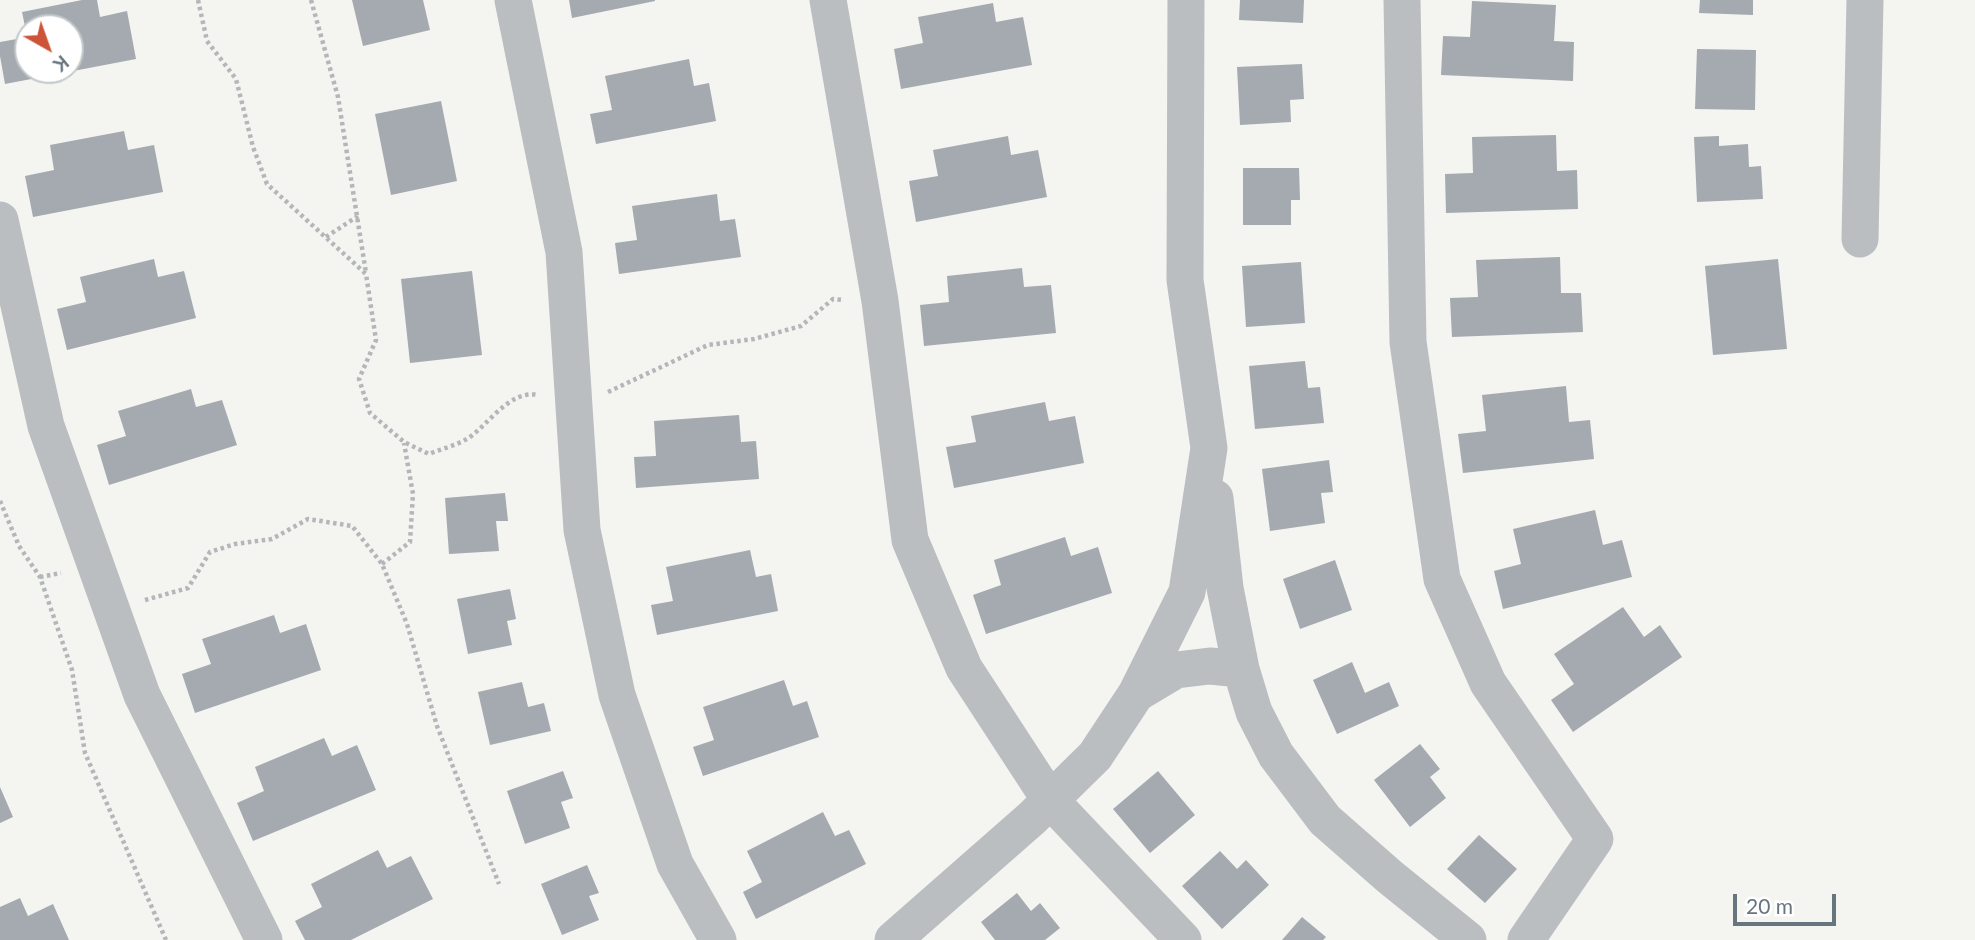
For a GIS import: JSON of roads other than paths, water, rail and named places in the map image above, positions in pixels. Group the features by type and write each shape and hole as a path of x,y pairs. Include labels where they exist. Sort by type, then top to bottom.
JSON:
{"street":[{"path":"513,0 564,252 582,530 617,695 675,864 718,940"},
{"path":"828,0 880,300 910,540 964,668 1050,800 1183,940"},
{"path":"1186,0 1185,280 1209,448 1225,588 1241,669 1254,712 1276,755 1325,820 1468,940"},
{"path":"1402,0 1408,342 1442,579 1489,683 1594,839 1526,940"},
{"path":"1860,239 1865,0"},
{"path":"0,220 46,426 142,695 264,940"},
{"path":"893,940 1050,800 1095,756 1136,694 1187,592 1209,448"},
{"path":"1136,694 1176,670 1210,666 1241,669"}]}
